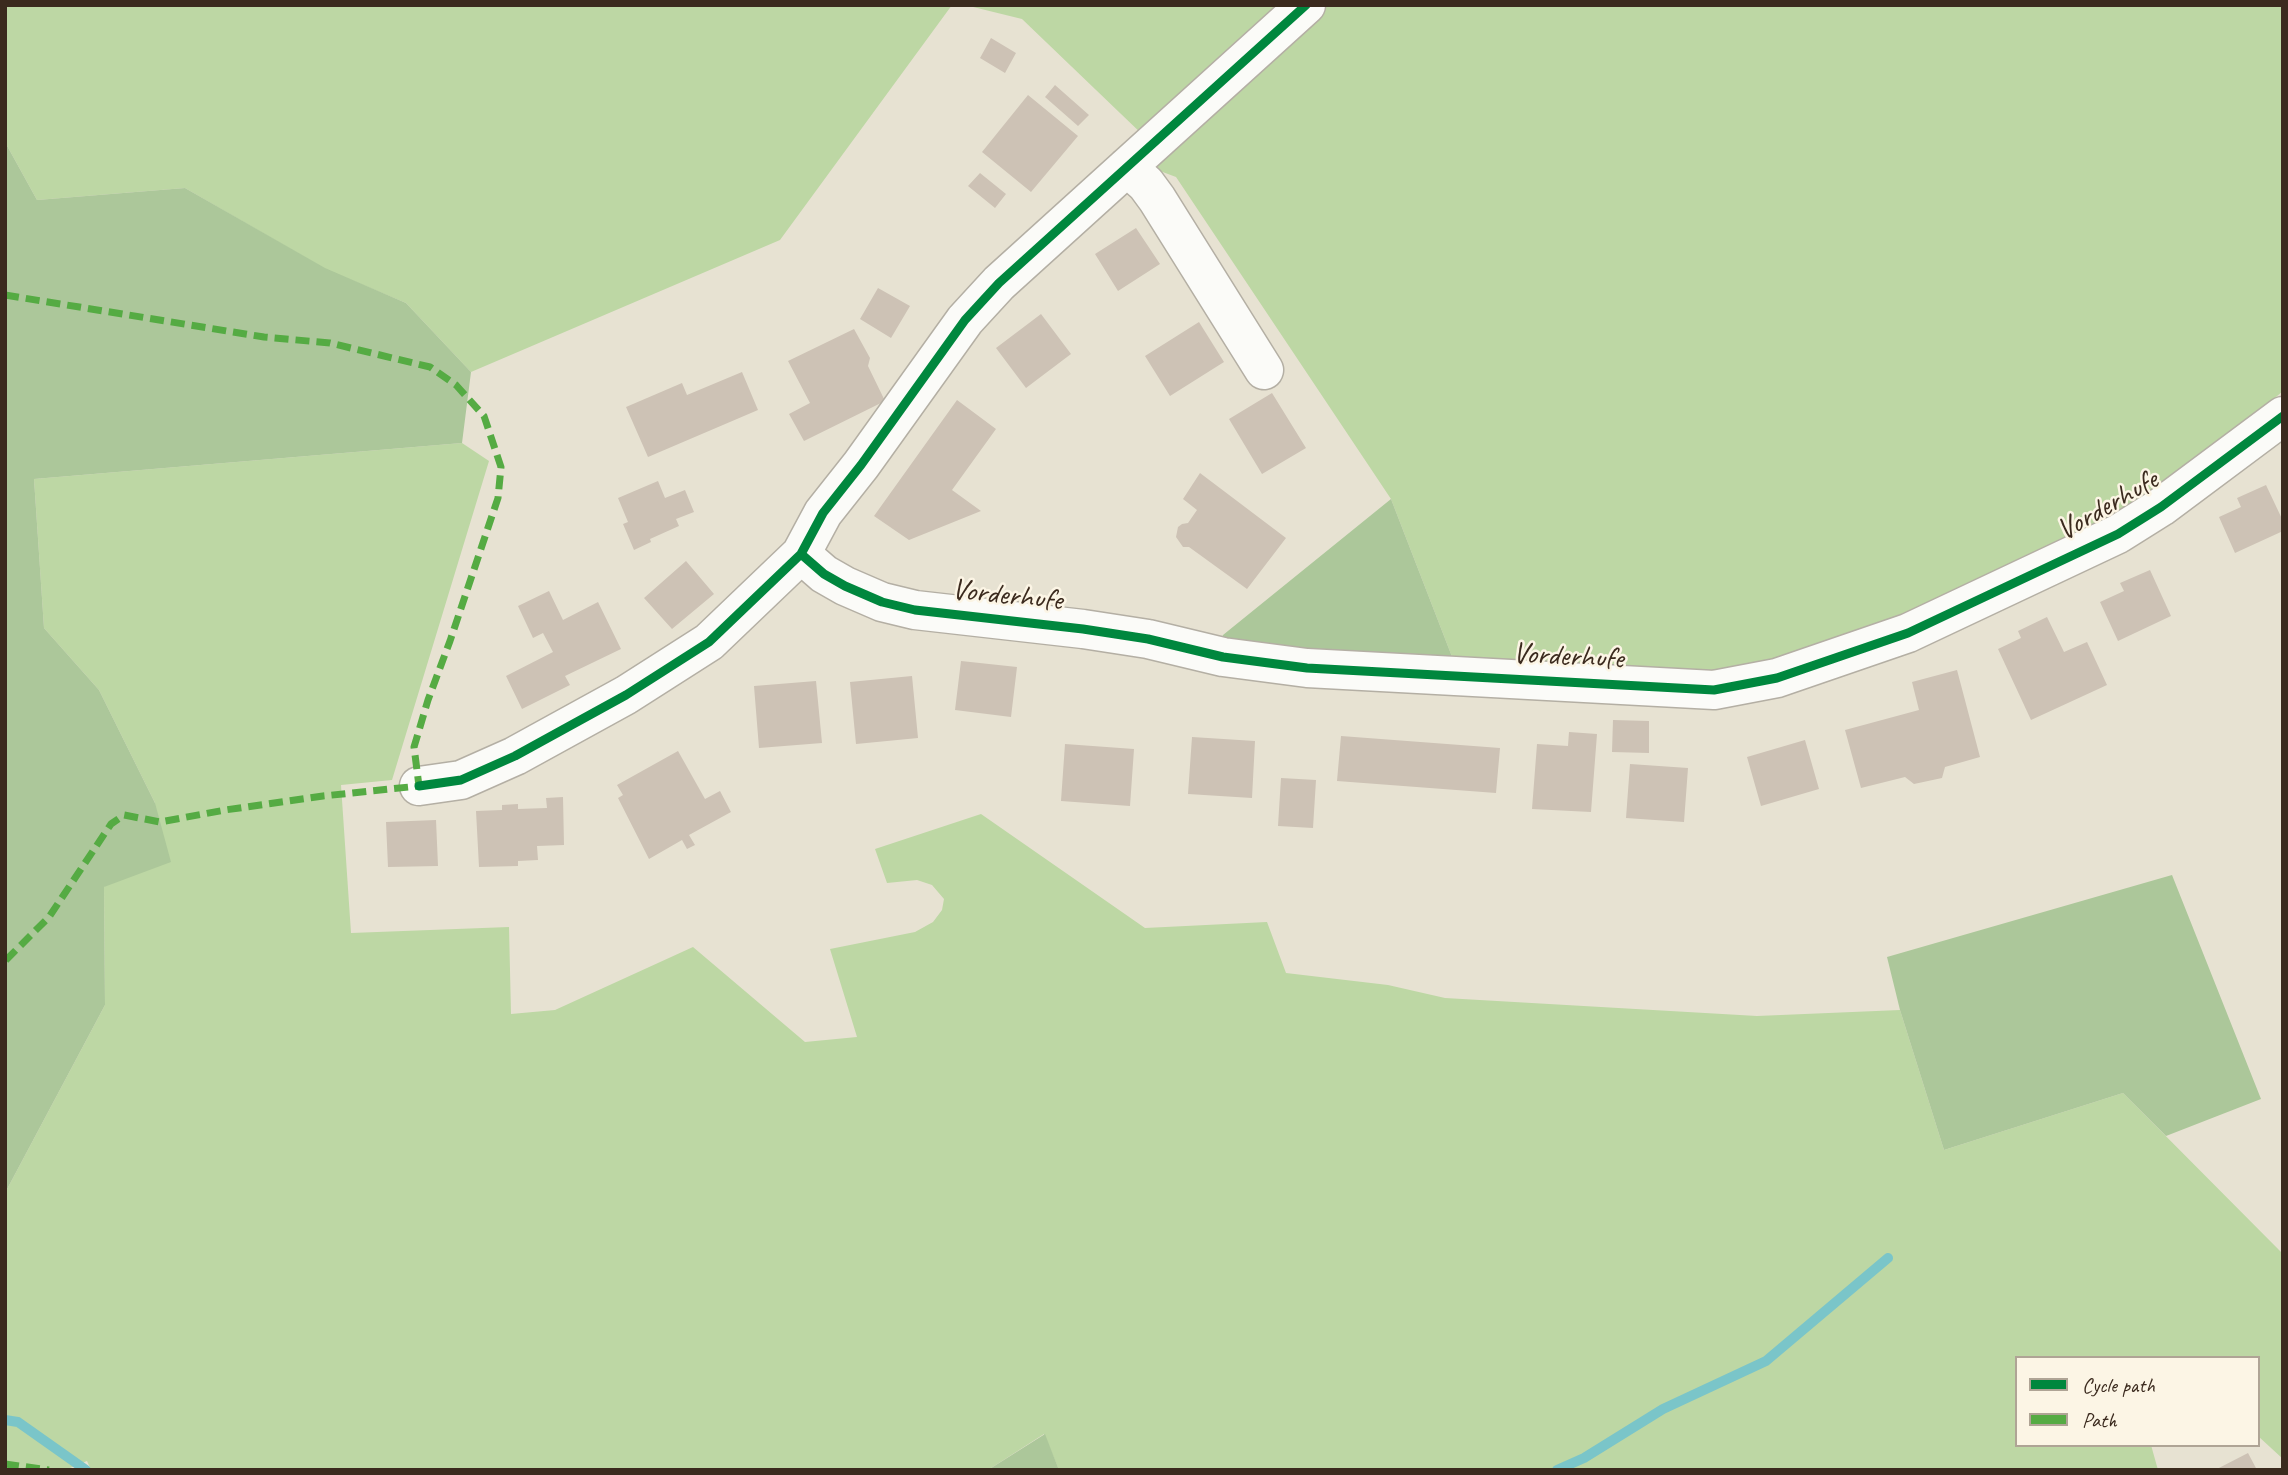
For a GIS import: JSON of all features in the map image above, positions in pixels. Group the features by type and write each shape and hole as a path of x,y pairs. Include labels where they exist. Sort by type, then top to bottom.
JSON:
{"street":[{"path":"419,786 461,780 515,756 626,695 709,642 801,554 823,513 861,465 965,320 999,283 1306,5"},
{"path":"1127,167 1146,184 1157,199 1264,370"},
{"name":"Vorderhufe","path":"801,554 824,575 882,602 915,610 1148,639 1223,657 1307,668 1714,690 1777,678 1909,633 2118,534 2161,507 2283,416"}],"green space":[{"path":"5,5 952,5 780,240 471,372 406,303 325,269 185,188 37,200 5,142"},
{"path":"965,5 1290,5 1145,137 1022,19"},
{"path":"1326,5 2283,5 2283,391 2151,503 1985,587 1756,675 1456,667 1391,499 1176,177 1152,168 1294,31"},
{"path":"5,142 37,200 185,188 325,268 406,303 471,372 462,443 34,479 44,628 99,690 155,803 171,862 104,887 105,1005 5,1193"},
{"path":"462,443 489,461 392,780 341,785 351,933 509,927 511,1014 555,1010 693,947 805,1042 857,1037 830,949 915,932 933,922 942,910 944,899 932,885 917,880 887,883 875,849 981,814 1145,928 1267,922 1286,973 1388,985 1445,998 1757,1016 1900,1010 1944,1150 2123,1093 2283,1254 2283,1459 2260,1438 2260,1356 2015,1356 2015,1447 2152,1447 2158,1470 1059,1470 1044,1434 988,1470 91,1470 87,1461 65,1470 5,1470 5,1193 105,1005 104,887 155,803 99,690 44,628 34,479"},
{"path":"1391,499 1456,667 1221,641 1223,635"},
{"path":"2172,875 2261,1099 2166,1136 2123,1093 1944,1150 1900,1010 1887,957"},
{"path":"1045,1434 1059,1470 988,1470"}],"building":[{"path":"991,38 1016,53 1005,73 980,58"},
{"path":"1055,85 1089,115 1078,126 1045,97"},
{"path":"1028,95 1078,136 1031,192 982,152"},
{"path":"980,173 1006,194 995,208 968,186"},
{"path":"1136,228 1160,264 1118,291 1095,254"},
{"path":"878,288 910,306 891,338 860,319"},
{"path":"1041,314 1071,354 1026,388 996,348"},
{"path":"1199,322 1224,362 1170,396 1145,356"},
{"path":"854,329 870,358 868,366 885,401 804,441 789,414 810,403 788,361"},
{"path":"742,372 758,410 648,457 626,407 682,383 687,395"},
{"path":"1272,393 1306,448 1262,474 1229,419"},
{"path":"957,400 996,429 952,490 981,511 909,540 874,516"},
{"path":"1200,473 1286,538 1247,589 1189,547 1183,547 1176,537 1178,527 1188,523 1197,510 1183,499"},
{"path":"658,481 665,498 685,490 694,512 676,519 679,526 650,539 651,542 634,550 623,524 628,522 618,498"},
{"path":"2266,485 2283,521 2283,531 2235,553 2219,517 2241,507 2237,498"},
{"path":"686,561 714,594 672,629 644,598"},
{"path":"2150,570 2171,616 2118,641 2100,602 2124,591 2120,583"},
{"path":"549,591 563,620 598,602 621,649 565,676 570,685 522,709 506,676 553,652 543,633 533,638 518,606"},
{"path":"2047,617 2064,652 2087,642 2107,685 2031,720 1998,649 2021,638 2018,631"},
{"path":"961,661 1017,667 1011,717 955,710"},
{"path":"1957,670 1980,757 1945,767 1942,778 1914,784 1905,777 1861,788 1845,730 1919,710 1912,682"},
{"path":"912,676 918,738 856,744 850,682"},
{"path":"816,681 822,743 759,748 754,686"},
{"path":"1613,720 1649,721 1649,753 1612,752"},
{"path":"1569,732 1597,734 1591,812 1532,809 1537,744 1568,746"},
{"path":"1341,736 1500,748 1496,793 1337,781"},
{"path":"1192,737 1255,741 1252,798 1188,794"},
{"path":"1805,740 1819,789 1761,806 1747,757"},
{"path":"1065,744 1134,749 1130,806 1061,801"},
{"path":"678,751 705,799 720,791 731,812 689,835 695,845 687,849 682,840 649,859 618,798 623,795 617,785"},
{"path":"1630,764 1688,768 1684,822 1626,818"},
{"path":"1281,778 1316,780 1313,828 1278,826"},
{"path":"563,797 564,845 537,846 538,860 518,861 518,866 479,867 476,811 502,810 502,805 518,804 518,809 547,808 546,798"},
{"path":"436,820 438,866 388,867 386,822"},
{"path":"2248,1453 2257,1470 2215,1470"}],"waterway":[{"path":"1557,1470 1584,1458 1663,1409 1766,1361 1888,1258"},
{"path":"5,1420 18,1422 86,1470"}],"marked path":[{"path":"5,295 264,337 330,343 430,367 456,385 484,416 501,467 498,498 414,747 419,786 323,796 160,822 124,815 111,824 49,917 5,961"},
{"path":"5,1464 49,1470"}],"cycle path":[{"path":"419,786 461,780 515,756 626,695 709,642 801,554 823,513 861,465 965,320 999,283 1306,5"},
{"path":"801,554 824,574 882,602 915,610 1148,639 1223,657 1307,668 1714,690 1777,678 1908,633 2118,534 2161,507 2283,416"}]}
